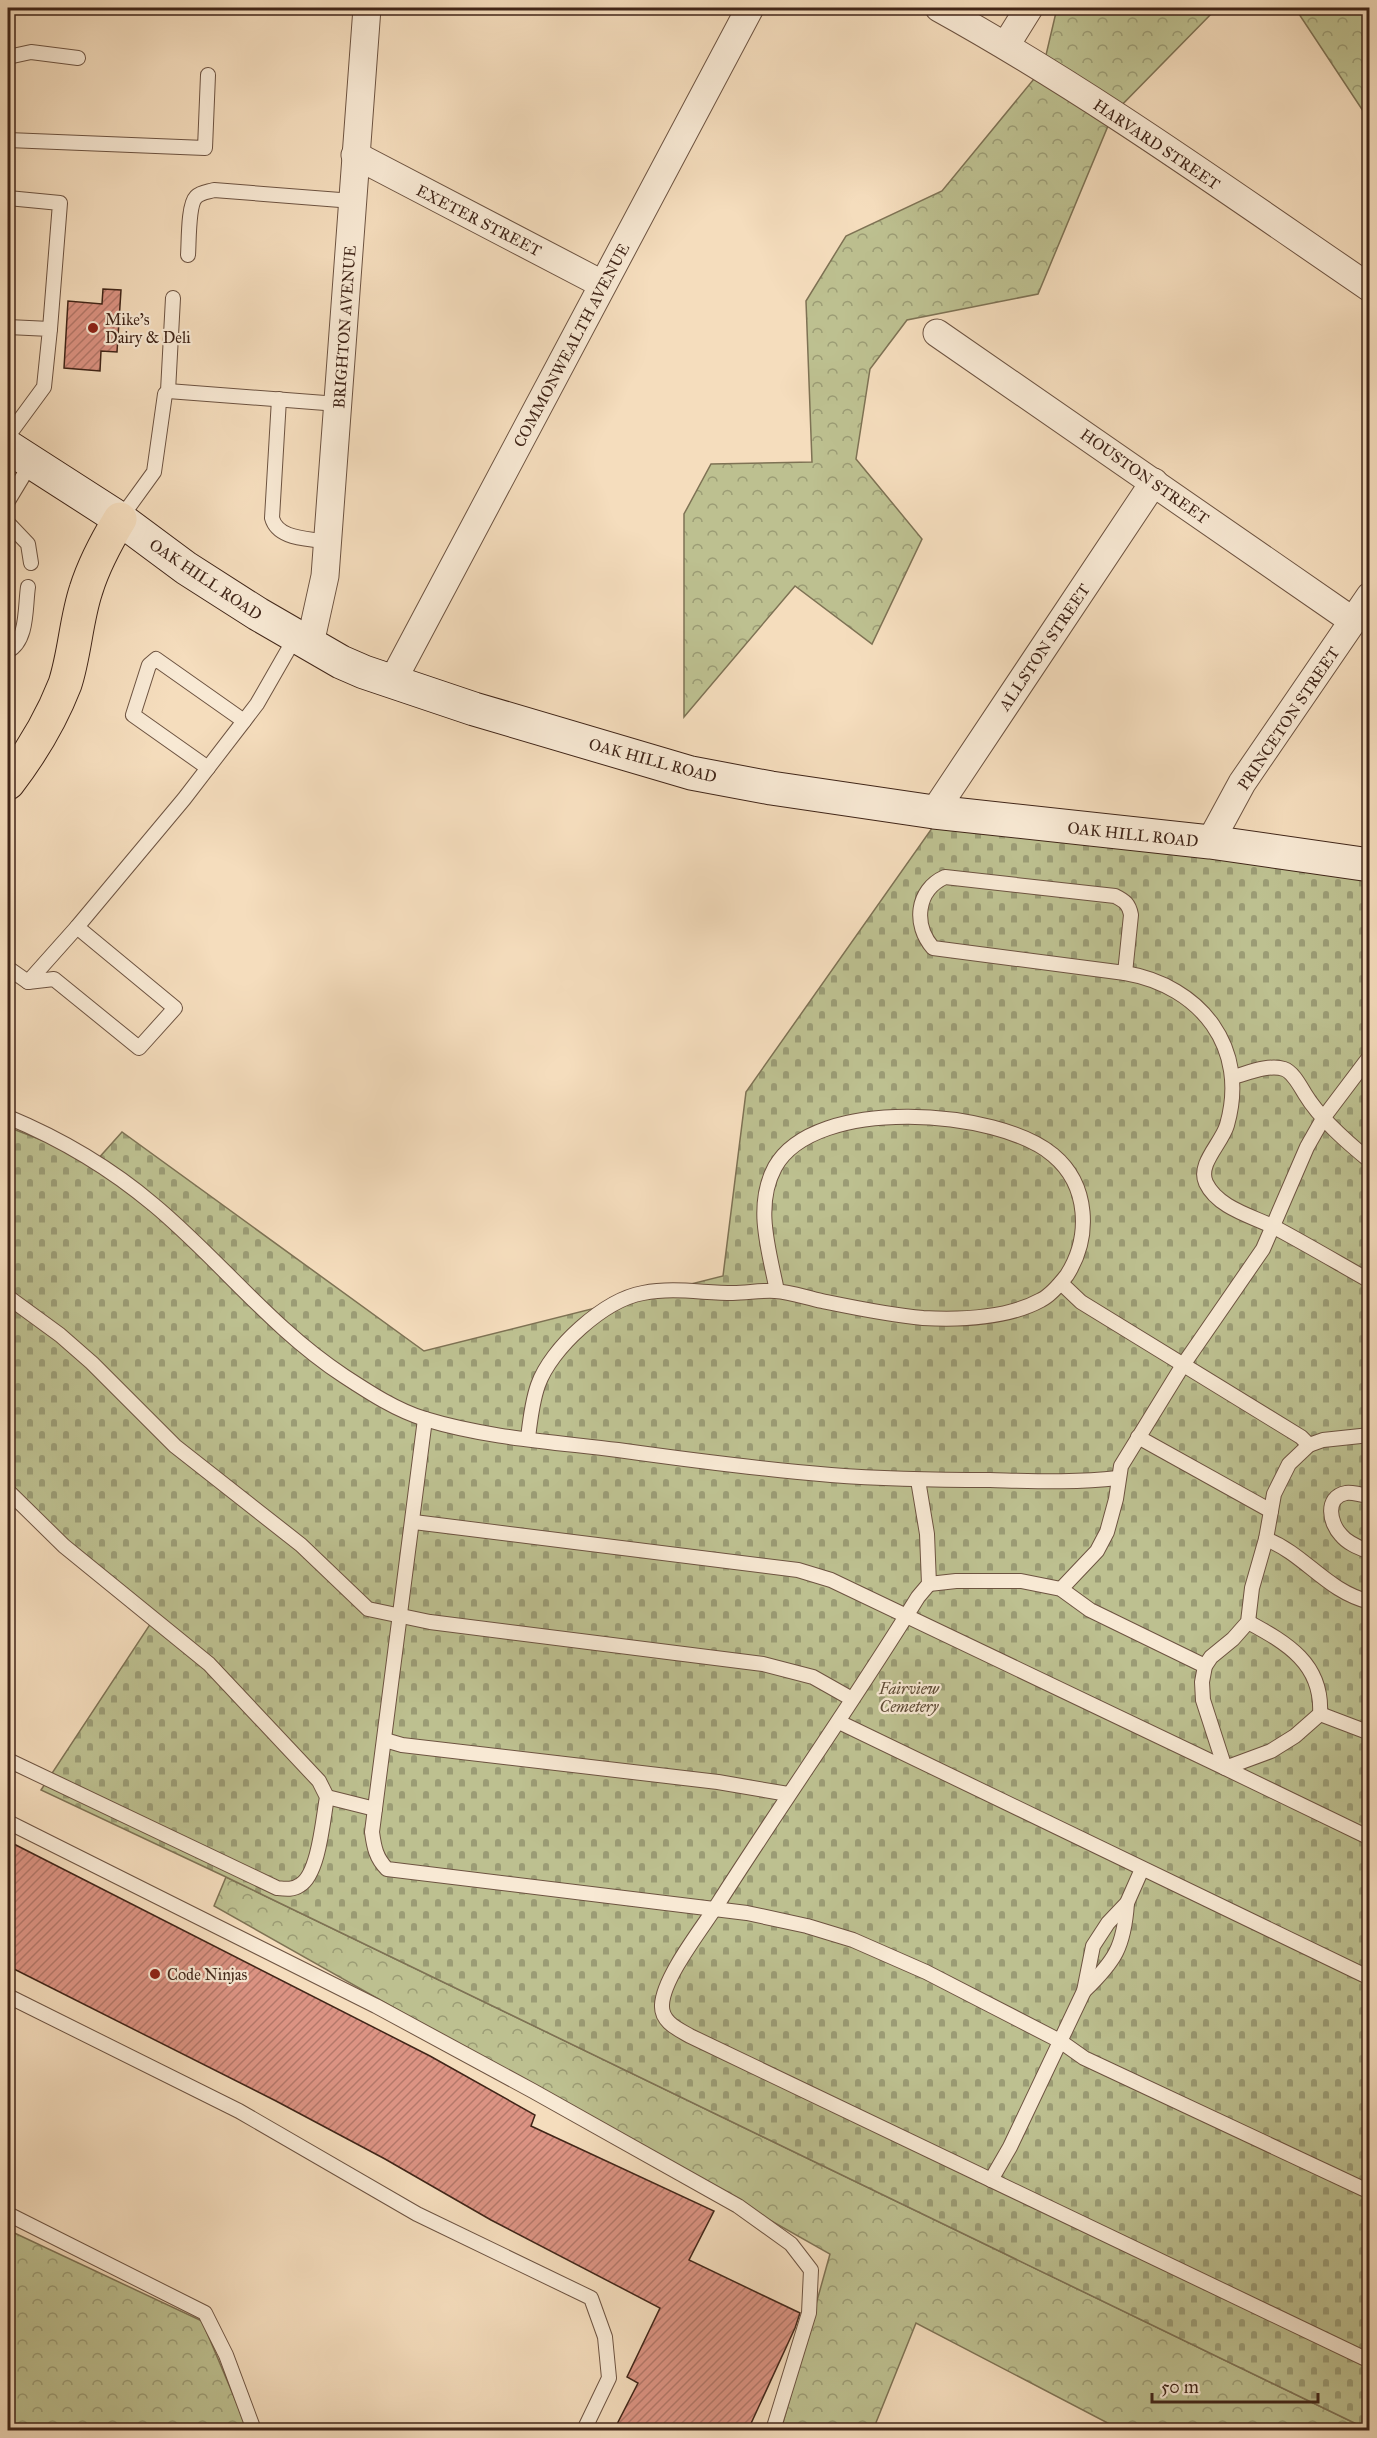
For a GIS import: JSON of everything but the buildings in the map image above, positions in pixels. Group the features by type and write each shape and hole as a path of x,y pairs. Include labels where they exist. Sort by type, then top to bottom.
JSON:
{"highway":[{"path":"8,783 28,757 53,713 76,645 85,591 99,555 120,519"}],"street":[{"name":"BRIGHTON AVENUE","path":"303,640 325,576 367,8"},
{"name":"COMMONWEALTH AVENUE","path":"392,682 750,8"},
{"name":"HARVARD STREET","path":"939,8 1006,45 1162,146 1370,288"},
{"path":"1006,45 1029,8"},
{"name":"EXETER STREET","path":"355,155 602,284"},
{"name":"HOUSTON STREET","path":"937,333 1353,621"},
{"name":"OAK HILL ROAD","path":"19,455 120,519 186,568 341,662 392,682 474,709 691,772 771,789 934,812 1210,842 1370,865"},
{"name":"ALLSTON STREET","path":"934,812 1154,482"},
{"name":"PRINCETON STREET","path":"1210,842 1242,783 1370,596"}],"lane":[{"path":"8,57 31,52 78,58"},
{"path":"8,141 205,148 208,75"},
{"path":"188,255 192,209 195,198 202,193 214,190 353,201"},
{"path":"8,198 60,203 44,387 8,435"},
{"path":"120,519 154,472 165,394 168,391 173,298"},
{"path":"8,327 50,329"},
{"path":"168,391 338,404"},
{"path":"279,399 272,518 275,527 284,534 327,542"},
{"path":"8,501 19,455"},
{"path":"8,523 28,544 31,563"},
{"path":"8,651 15,647 20,639 28,586"},
{"path":"28,982 77,927 208,768 303,640"},
{"path":"208,768 133,715 148,665 156,659 244,721"},
{"path":"1125,973 1130,906 1115,896 955,876 936,881 926,892 920,927 924,938 933,948 1148,977 1185,997 1206,1014 1223,1041 1233,1077 1231,1108 1226,1128 1204,1169 1207,1186 1222,1201 1243,1214 1273,1227 1370,1281"},
{"path":"8,968 28,982 54,979 139,1048 175,1008 77,927"},
{"path":"1061,1589 1097,1551 1107,1532 1116,1499 1121,1466 1183,1365 1263,1249 1307,1147 1324,1117 1370,1056"},
{"path":"1233,1077 1269,1068 1283,1069 1290,1073 1343,1139 1370,1161"},
{"path":"8,1117 70,1145 113,1173 156,1206 267,1314 314,1354 343,1376 388,1403 425,1419 466,1430 831,1475 918,1480 1088,1482 1118,1478"},
{"path":"528,1438 537,1385 548,1364 564,1344 601,1312 617,1303 640,1293 666,1290 736,1293 777,1291 894,1315 956,1318 986,1316 1042,1300 1061,1283 1076,1261 1082,1238 1084,1212 1080,1196 1068,1172 1056,1157 1038,1144 990,1127 898,1117 844,1123 815,1132 794,1145 783,1156 774,1169 767,1189 763,1214 777,1291"},
{"path":"1061,1283 1081,1302 1301,1437 1309,1445"},
{"path":"8,1297 60,1335 175,1446 301,1545 360,1604 368,1609 401,1614 430,1622 764,1664 813,1677 852,1699"},
{"path":"425,1419 414,1522 372,1832 374,1849 380,1862 387,1869 757,1915 853,1940 926,1972 1060,2041 1084,2058 1370,2192"},
{"path":"1224,1768 1203,1700 1202,1682 1205,1666 1211,1658 1248,1622 1252,1588 1266,1539 1274,1494 1289,1464 1309,1445 1323,1440 1370,1435"},
{"path":"1138,1437 1271,1511"},
{"path":"918,1480 927,1534 929,1584 788,1794 686,1953 667,1986 662,2004 664,2017 690,2036 1370,2361"},
{"path":"8,1491 64,1546 209,1664 319,1781 327,1797 310,1874 302,1885 291,1889 277,1888 8,1760"},
{"path":"1370,1497 1347,1493 1332,1504 1330,1514 1342,1536 1357,1547 1370,1552"},
{"path":"414,1522 798,1570 831,1580 1370,1838"},
{"path":"1266,1539 1285,1547 1339,1591 1370,1602"},
{"path":"929,1584 956,1581 1021,1581 1061,1589 1090,1610 1205,1666"},
{"path":"1224,1768 1271,1751 1295,1736 1320,1714 1321,1699 1314,1676 1303,1659 1277,1638 1248,1622"},
{"path":"1320,1714 1370,1733"},
{"path":"838,1722 1370,1978"},
{"path":"385,1740 402,1744 718,1782 788,1794"},
{"path":"327,1797 375,1809"},
{"path":"8,1822 407,2023 738,2206 791,2244 811,2270 809,2313 773,2430"},
{"path":"1084,1991 1087,1963 1093,1946 1108,1923 1127,1903 1142,1869"},
{"path":"991,2180 1010,2147 1084,1991 1104,1971 1116,1952 1125,1932 1127,1903"},
{"path":"8,1996 240,2110 417,2214 591,2298 604,2337 609,2378 584,2430"},
{"path":"8,2214 205,2313 226,2355 254,2430"}],"green space":[{"path":"1057,8 1217,8 1113,114 1038,294 907,320 870,369 856,459 922,539 872,644 795,586 684,717 684,514 711,464 812,462 806,301 846,236 942,191 1043,68"},
{"path":"1295,8 1369,8 1369,120"},
{"name":"Fairview Cemetery","path":"942,814 1369,867 1369,2430 226,1877 41,1790 153,1620 8,1496 8,1127 96,1161 122,1132 424,1351 723,1276 746,1092"},
{"path":"226,1877 1369,2430 1121,2430 916,2323 873,2430 781,2430 830,2254 214,1906"},
{"path":"8,2230 202,2321 248,2430 8,2430"}],"place":[{"name":"Mike's Dairy & Deli","path":"93,328"},
{"name":"Code Ninjas","path":"155,1974"}]}
